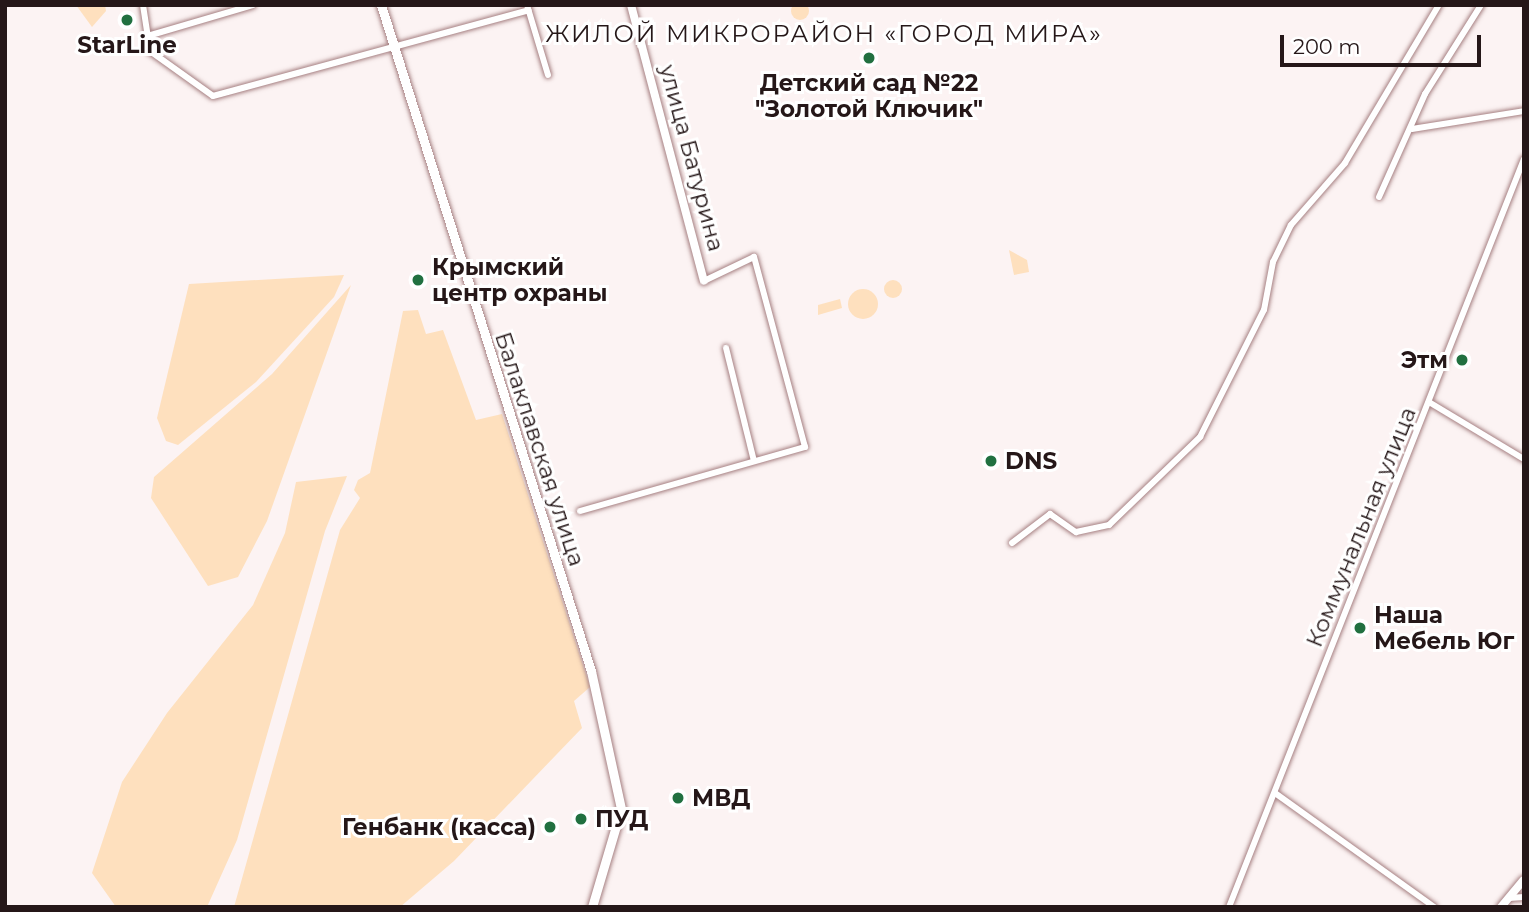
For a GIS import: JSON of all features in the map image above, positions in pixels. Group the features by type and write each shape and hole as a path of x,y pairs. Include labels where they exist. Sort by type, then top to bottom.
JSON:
{"main road":[{"name":"Балаклавская улица","path":"381,5 591,671 621,809 592,907"}],"street":[{"path":"143,5 151,35 150,51 213,96 528,8 548,75"},
{"path":"151,35 253,5"},
{"name":"улица Батурина","path":"631,5 704,281"},
{"path":"1012,543 1050,514 1076,531 1109,526 1200,437 1264,310 1273,262 1291,225 1345,163 1439,5"},
{"path":"1378,197 1412,129 1425,94 1480,5"},
{"path":"1412,129 1524,111"},
{"name":"Коммунальная улица","path":"1228,907 1524,159"},
{"path":"580,511 805,447 754,257 704,281"},
{"path":"726,348 754,461"},
{"path":"1429,402 1524,460"},
{"path":"1275,793 1434,907"},
{"path":"1501,907 1524,880"},
{"path":"1509,898 1524,897"}],"shaded area":[{"path":"800,2 806,5 809,11 806,17 800,20 794,17 791,11 794,5"},
{"path":"76,5 105,5 106,11 92,27"},
{"path":"1009,250 1027,260 1029,272 1014,275"},
{"path":"344,275 334,297 256,382 178,445 166,441 157,418 189,284"},
{"path":"893,280 899,283 902,289 899,295 893,298 887,295 884,289 887,283"},
{"path":"351,285 267,521 238,577 208,586 151,498 154,477 272,374"},
{"path":"863,289 874,293 878,304 874,315 863,319 852,315 848,304 852,293"},
{"path":"840,299 842,308 818,315 818,305"},
{"path":"418,310 426,334 443,330 476,420 502,414 590,687 574,701 582,728 454,861 400,907 234,907 340,530 360,498 354,490 358,480 370,473 403,311"},
{"path":"347,476 325,531 237,840 207,907 116,907 92,873 122,782 167,713 253,605 285,533 296,482"}],"place":[{"name":"StarLine","path":"127,20"},
{"name":"Детский сад №22 \"Золотой Ключик\"","path":"869,58"},
{"name":"Крымский центр охраны","path":"418,280"},
{"name":"Этм","path":"1462,360"},
{"name":"DNS","path":"991,461"},
{"name":"Наша Мебель Юг","path":"1360,628"},
{"name":"МВД","path":"678,798"},
{"name":"ПУД","path":"581,819"},
{"name":"Генбанк (касса)","path":"550,827"}],"district":[{"name":"ЖИЛОЙ МИКРОРАЙОН «ГОРОД МИРА»","path":"824,34"}]}
